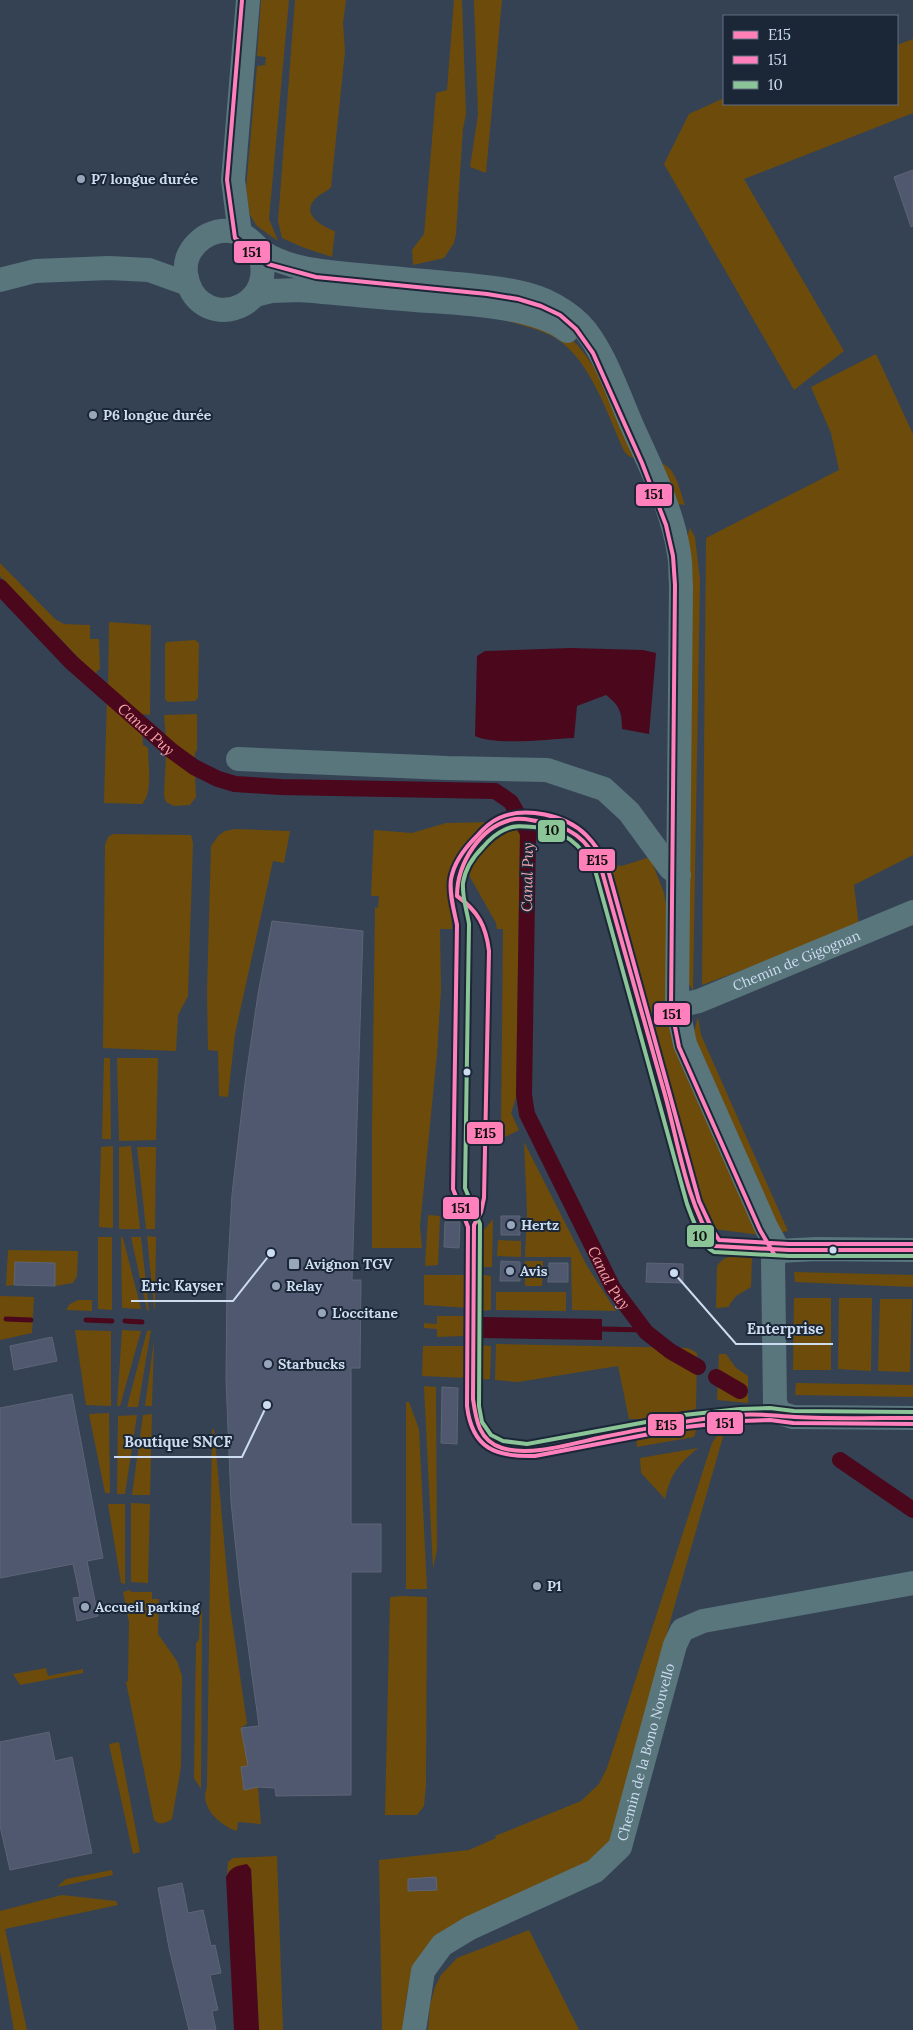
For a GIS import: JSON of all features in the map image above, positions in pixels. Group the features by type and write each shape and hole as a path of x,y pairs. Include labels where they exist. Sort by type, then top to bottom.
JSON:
{"street":[{"path":"240,234 233,180 248,0"},
{"path":"149,270 178,259 202,240 230,231 250,240 258,250 263,261 264,273 261,285 255,295 243,305 232,309 222,309 211,307 201,302 188,284 187,258 202,240 217,223 233,180"},
{"path":"258,250 272,258 318,270 488,288 519,293 543,300 563,310 581,325 598,350 662,496 672,523 680,555 677,1006 685,1044 714,1113 776,1246 773,1260 775,1404 780,1413 793,1417 913,1418"},
{"path":"0,280 35,271 58,268 149,270 188,284"},
{"path":"255,295 271,291 300,290 474,305 535,315 563,327 594,355 608,373"},
{"path":"238,759 447,768 547,770 604,789 629,812 670,868 679,875"},
{"name":"Chemin de Gigognan","path":"677,1006 699,1001 913,912"},
{"path":"776,1246 913,1250"},
{"name":"Chemin de la Bono Nouvello","path":"414,2030 423,1971 442,1945 470,1928 594,1871 620,1847 675,1645 682,1630 703,1621 913,1583"}],"shaded area":[{"path":"261,0 289,0 269,219 278,241 257,226 250,215 246,189 257,66 265,65 266,57 257,56"},
{"path":"295,0 346,0 343,23 345,51 331,187 317,197 310,208 311,213 318,222 335,231 332,257 282,238 278,221"},
{"path":"454,0 462,0 466,114 463,129 456,234 454,243 444,258 413,265 412,250 424,234 436,93 447,90"},
{"path":"474,0 502,0 486,173 470,167 478,115"},
{"path":"913,39 913,113 744,179 844,351 794,390 664,164 689,114 723,98 723,105 898,105 898,45"},
{"path":"520,316 561,332 578,345 598,374 638,457 630,457 624,451 605,406 580,361 557,339 507,321"},
{"path":"876,354 913,434 913,855 854,885 859,927 702,985 706,538 839,470 831,433 811,387"},
{"path":"660,463 665,465 674,474 685,505 678,504"},
{"path":"690,528 695,537 700,580 693,990 686,980 687,537"},
{"path":"0,563 55,619 64,624 90,625 90,639 99,639 100,669 97,671 96,676 0,576"},
{"path":"109,622 151,625 150,715 143,714 144,725 108,692"},
{"path":"195,640 199,643 198,698 195,701 168,702 165,699 165,644 167,642"},
{"path":"571,648 643,650 656,653 649,734 622,729 619,710 606,695 577,706 574,738 496,741 475,736 477,656 485,651"},
{"path":"107,698 142,730 143,745 148,748 149,786 148,793 142,804 104,803"},
{"path":"197,714 197,750 194,764 166,740 164,715"},
{"path":"166,753 195,775 196,797 190,805 174,806 166,802 164,795"},
{"path":"497,822 474,838 457,861 451,884 452,929 440,929 441,990 437,1054 420,1226 422,1248 372,1248 375,907 378,908 379,896 371,896 374,830 412,833 446,823"},
{"path":"235,829 290,831 284,863 273,861 235,1034 228,1097 219,1096 218,1051 208,1050 207,992 211,846 218,836 225,831"},
{"path":"507,830 520,830 516,1098 511,1113 519,1130 503,1138 501,1133 503,929 497,929 496,923 470,877 469,870 485,847"},
{"path":"113,834 191,835 193,843 188,996 178,1015 176,1051 103,1048 105,845 108,837"},
{"path":"650,857 664,893 669,923 670,1001 760,1235 714,1229 704,1213 606,864 622,866"},
{"path":"698,1017 701,1035 788,1231 782,1232 778,1229 693,1036"},
{"path":"104,1058 110,1058 111,1139 102,1139"},
{"path":"117,1058 158,1058 156,1140 119,1141"},
{"path":"524,1142 587,1266 616,1311 572,1310 571,1257 525,1257 527,1211"},
{"path":"113,1146 113,1228 99,1227 101,1147"},
{"path":"131,1146 140,1229 119,1229 119,1147"},
{"path":"137,1147 156,1147 155,1229 146,1229"},
{"path":"428,1215 440,1216 438,1265 425,1266"},
{"path":"493,1219 492,1267 482,1267 483,1231"},
{"path":"121,1236 123,1238 141,1309 122,1308"},
{"path":"147,1236 156,1237 155,1309 154,1307"},
{"path":"98,1237 112,1237 112,1310 98,1309"},
{"path":"131,1237 141,1237 149,1311 147,1310"},
{"path":"498,1240 521,1241 521,1257 497,1256"},
{"path":"8,1250 78,1251 77,1276 73,1283 55,1286 55,1263 16,1262 14,1285 6,1286"},
{"path":"734,1256 752,1258 751,1287 736,1296 728,1307 716,1308 717,1266 724,1259"},
{"path":"525,1261 543,1261 542,1286 525,1286"},
{"path":"794,1272 913,1275 913,1287 795,1282"},
{"path":"481,1274 491,1276 491,1310 480,1311"},
{"path":"424,1275 469,1275 469,1308 424,1305"},
{"path":"496,1292 566,1292 566,1311 496,1310"},
{"path":"0,1296 34,1297 32,1333 0,1340"},
{"path":"794,1298 831,1298 831,1370 793,1370"},
{"path":"839,1298 872,1298 871,1371 838,1369"},
{"path":"880,1299 912,1299 910,1372 878,1371"},
{"path":"78,1300 92,1300 92,1311 66,1310 70,1304"},
{"path":"437,1316 464,1316 463,1336 437,1337 437,1329 424,1328 424,1323 437,1324"},
{"path":"483,1317 602,1319 602,1340 483,1338"},
{"path":"75,1330 111,1331 111,1406 86,1405"},
{"path":"122,1330 141,1331 120,1406 117,1406"},
{"path":"151,1330 138,1407 127,1407 147,1331"},
{"path":"154,1340 152,1406 145,1406"},
{"path":"496,1344 688,1348 697,1353 696,1409 642,1419 629,1419 618,1366 518,1382 495,1380"},
{"path":"479,1345 491,1346 490,1379 477,1380"},
{"path":"423,1346 468,1346 468,1378 422,1376"},
{"path":"719,1354 726,1354 736,1368 748,1376 748,1403 717,1400"},
{"path":"796,1383 913,1385 913,1397 795,1395"},
{"path":"424,1386 436,1387 437,1549 433,1569"},
{"path":"406,1402 409,1402 419,1429 427,1589 406,1589"},
{"path":"109,1413 110,1493 105,1493 89,1414"},
{"path":"152,1414 150,1495 132,1495 143,1415"},
{"path":"137,1415 125,1494 117,1494 118,1416"},
{"path":"698,1424 694,1437 637,1447 636,1434"},
{"path":"212,1429 214,1429 230,1607 247,1724 241,1728 248,1766 241,1767 244,1789 258,1787 261,1824 238,1822 237,1831 227,1827 214,1816 205,1798 207,1786"},
{"path":"725,1430 673,1611 611,1849 419,1958 407,1993 404,2030 382,2030 379,1860 469,1850 496,1838 495,1836 581,1801 599,1784 607,1768 712,1443 719,1433"},
{"path":"698,1448 676,1470 665,1499 641,1473 640,1458"},
{"path":"131,1503 150,1504 148,1583 131,1582"},
{"path":"108,1504 125,1504 125,1584 121,1583"},
{"path":"130,1590 131,1592 152,1592 152,1599 159,1599 158,1634 177,1661 182,1676 181,1767 172,1819 163,1823 158,1823 154,1820 126,1682 128,1681 129,1622 123,1592"},
{"path":"390,1597 427,1597 426,1785 424,1806 417,1815 385,1815"},
{"path":"202,1611 201,1789 194,1778 196,1644 199,1639 200,1612"},
{"path":"46,1668 48,1676 83,1669 83,1673 20,1685 13,1674"},
{"path":"119,1742 140,1852 133,1854 109,1744"},
{"path":"277,1856 283,2030 259,2030 251,1869 230,1870 227,1876 228,1862 233,1858"},
{"path":"247,1864 251,1869 259,2030 234,2030 226,1877 234,1868"},
{"path":"112,1870 113,1875 57,1887 66,1879"},
{"path":"62,1895 116,1901 118,1905 5,1929 27,2030 14,2030 0,1951 0,1911"},
{"path":"529,1930 579,2030 428,2030 430,2005 435,1987 441,1975 457,1958"}],"building":[{"path":"913,170 913,226 911,227 894,177"},
{"path":"272,921 363,931 352,1280 361,1280 360,1368 351,1368 351,1524 381,1524 381,1572 351,1572 351,1795 276,1796 275,1788 258,1787 244,1790 241,1767 248,1766 241,1728 259,1726 240,1588 231,1502 226,1379 227,1284 232,1194 245,1083 258,994"},
{"name":"Hertz","path":"501,1216 520,1216 520,1235 501,1235"},
{"path":"445,1222 460,1222 459,1248 444,1247"},
{"name":"Avis","path":"501,1261 520,1262 520,1281 500,1281"},
{"path":"15,1262 55,1263 55,1286 14,1285"},
{"path":"549,1263 568,1263 568,1282 548,1282"},
{"path":"647,1263 683,1264 683,1283 646,1282"},
{"path":"52,1337 57,1361 14,1370 10,1346"},
{"path":"442,1387 458,1388 457,1444 441,1443"},
{"path":"72,1394 103,1558 87,1561 98,1616 77,1621 73,1598 80,1597 73,1564 0,1578 0,1408"},
{"path":"49,1732 55,1761 72,1757 92,1853 10,1870 0,1826 0,1742"},
{"path":"436,1877 437,1890 408,1891 408,1879"},
{"path":"182,1883 188,1913 203,1910 211,1946 215,1945 221,1973 210,1975 218,2010 212,2011 216,2030 189,2030 169,1948 158,1888"}],"waterway":[{"name":"Canal Puy","path":"0,587 71,662 172,751 194,767 218,779 235,784 281,787 495,791 511,802 528,833 524,1095 527,1114 613,1288 646,1332 670,1351 698,1367"},
{"path":"6,1319 31,1320"},
{"path":"86,1320 112,1321"},
{"path":"125,1321 142,1322"},
{"path":"602,1329 644,1330"},
{"name":"Canal Puy","path":"716,1377 740,1391"},
{"name":"Canal Puy","path":"840,1460 913,1510"}],"transit line":[{"name":"151","path":"242,0 227,180 235,238 268,264 316,277 487,294 518,299 541,306 560,315 576,329 593,353 642,463 666,525 673,556 675,585 671,1007 679,1047 760,1230 774,1254"},
{"name":"151","path":"913,1244 789,1244 719,1240 699,1201 607,866 601,854 589,838 578,828 568,822 545,814 509,814 487,826 457,861 451,879 452,902 457,925 453,1189 468,1227 467,1406 474,1432 480,1441 488,1448 509,1455 535,1456 686,1427 741,1421 770,1420 793,1423 913,1424"},
{"name":"E15","path":"457,896 461,871 466,859 481,838 491,829 502,823 515,819 526,819 559,826 576,835 590,849 601,868 665,1095 684,1173 697,1211 715,1246 789,1250 913,1250"},
{"name":"10","path":"913,1256 789,1256 714,1252 710,1249 698,1231 687,1204 595,870 577,846 563,835 554,831 518,826 507,828 492,837 470,863 463,883 469,924 465,1188 480,1224 479,1406 482,1422 491,1435 503,1441 527,1444 684,1415 740,1409 770,1408 794,1411 913,1412"},
{"name":"E15","path":"457,896 476,913 486,934 489,951 484,1198 481,1212 474,1225 473,1399 477,1422 488,1440 502,1448 526,1451 552,1448 670,1424 738,1415 760,1414 824,1418 913,1418"}],"place":[{"name":"P7 longue durée","path":"81,179"},
{"name":"P6 longue durée","path":"93,415"},
{"name":"Hertz","path":"511,1225"},
{"name":"Eric Kayser","path":"271,1253"},
{"name":"Avignon TGV","path":"294,1264"},
{"name":"Avis","path":"510,1271"},
{"name":"Enterprise","path":"674,1273"},
{"name":"Relay","path":"276,1286"},
{"name":"L'occitane","path":"322,1313"},
{"name":"Starbucks","path":"268,1364"},
{"name":"Boutique SNCF","path":"267,1405"},
{"name":"P1","path":"537,1586"},
{"name":"Accueil parking","path":"85,1607"}]}
